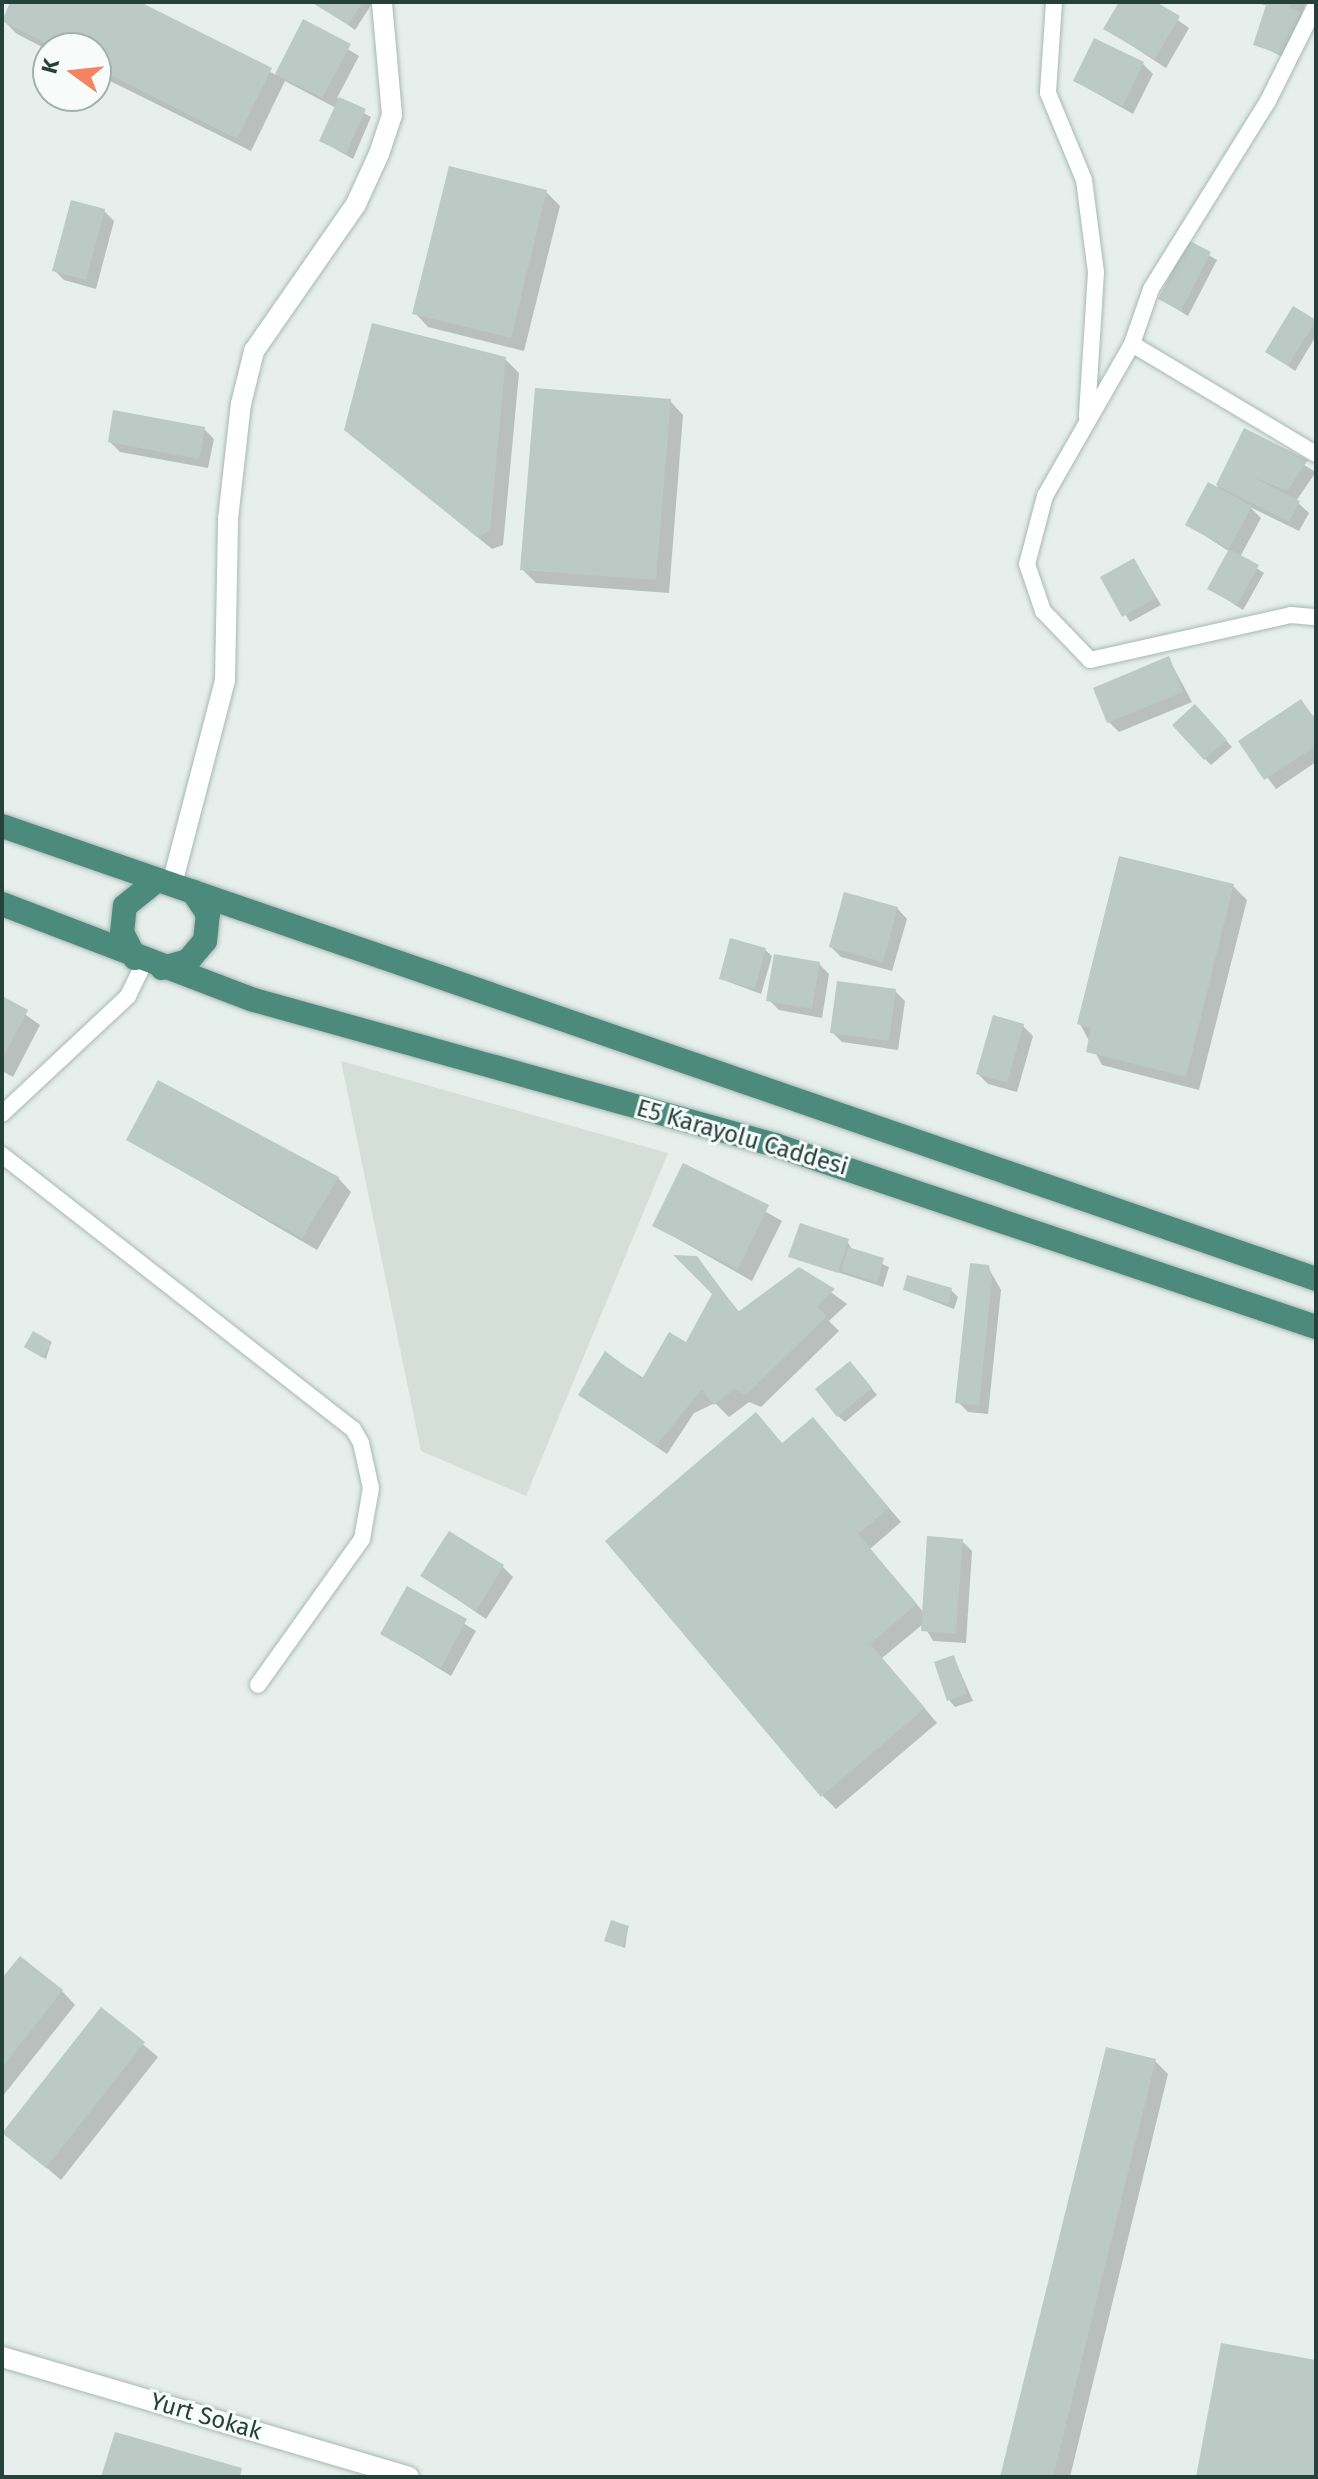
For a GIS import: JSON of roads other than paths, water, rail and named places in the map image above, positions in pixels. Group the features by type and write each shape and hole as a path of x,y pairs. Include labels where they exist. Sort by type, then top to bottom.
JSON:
{"highway":[{"path":"2,826 1316,1279"},
{"path":"173,886 208,914 205,941 188,961 147,962 122,933 125,906 173,886"},
{"name":"E5 Karayolu Caddesi","path":"2,904 147,962 254,1000 775,1145 1316,1327"}],"street":[{"path":"173,886 225,680 228,519 244,391 254,351 356,204 379,154 392,115 382,2"},
{"path":"1054,2 1048,93 1084,180 1096,272 1086,418"},
{"path":"1316,5 1268,101 1151,289 1132,344 1086,418 1045,496 1027,564 1043,611 1079,653 1090,660 1291,615 1316,617"},
{"path":"1132,344 1316,454"},
{"path":"2,1114 128,996 147,962"},
{"path":"2,1155 353,1429 361,1443 371,1488 362,1539 258,1685"},
{"name":"Yurt Sokak","path":"2,2357 409,2477"}]}
